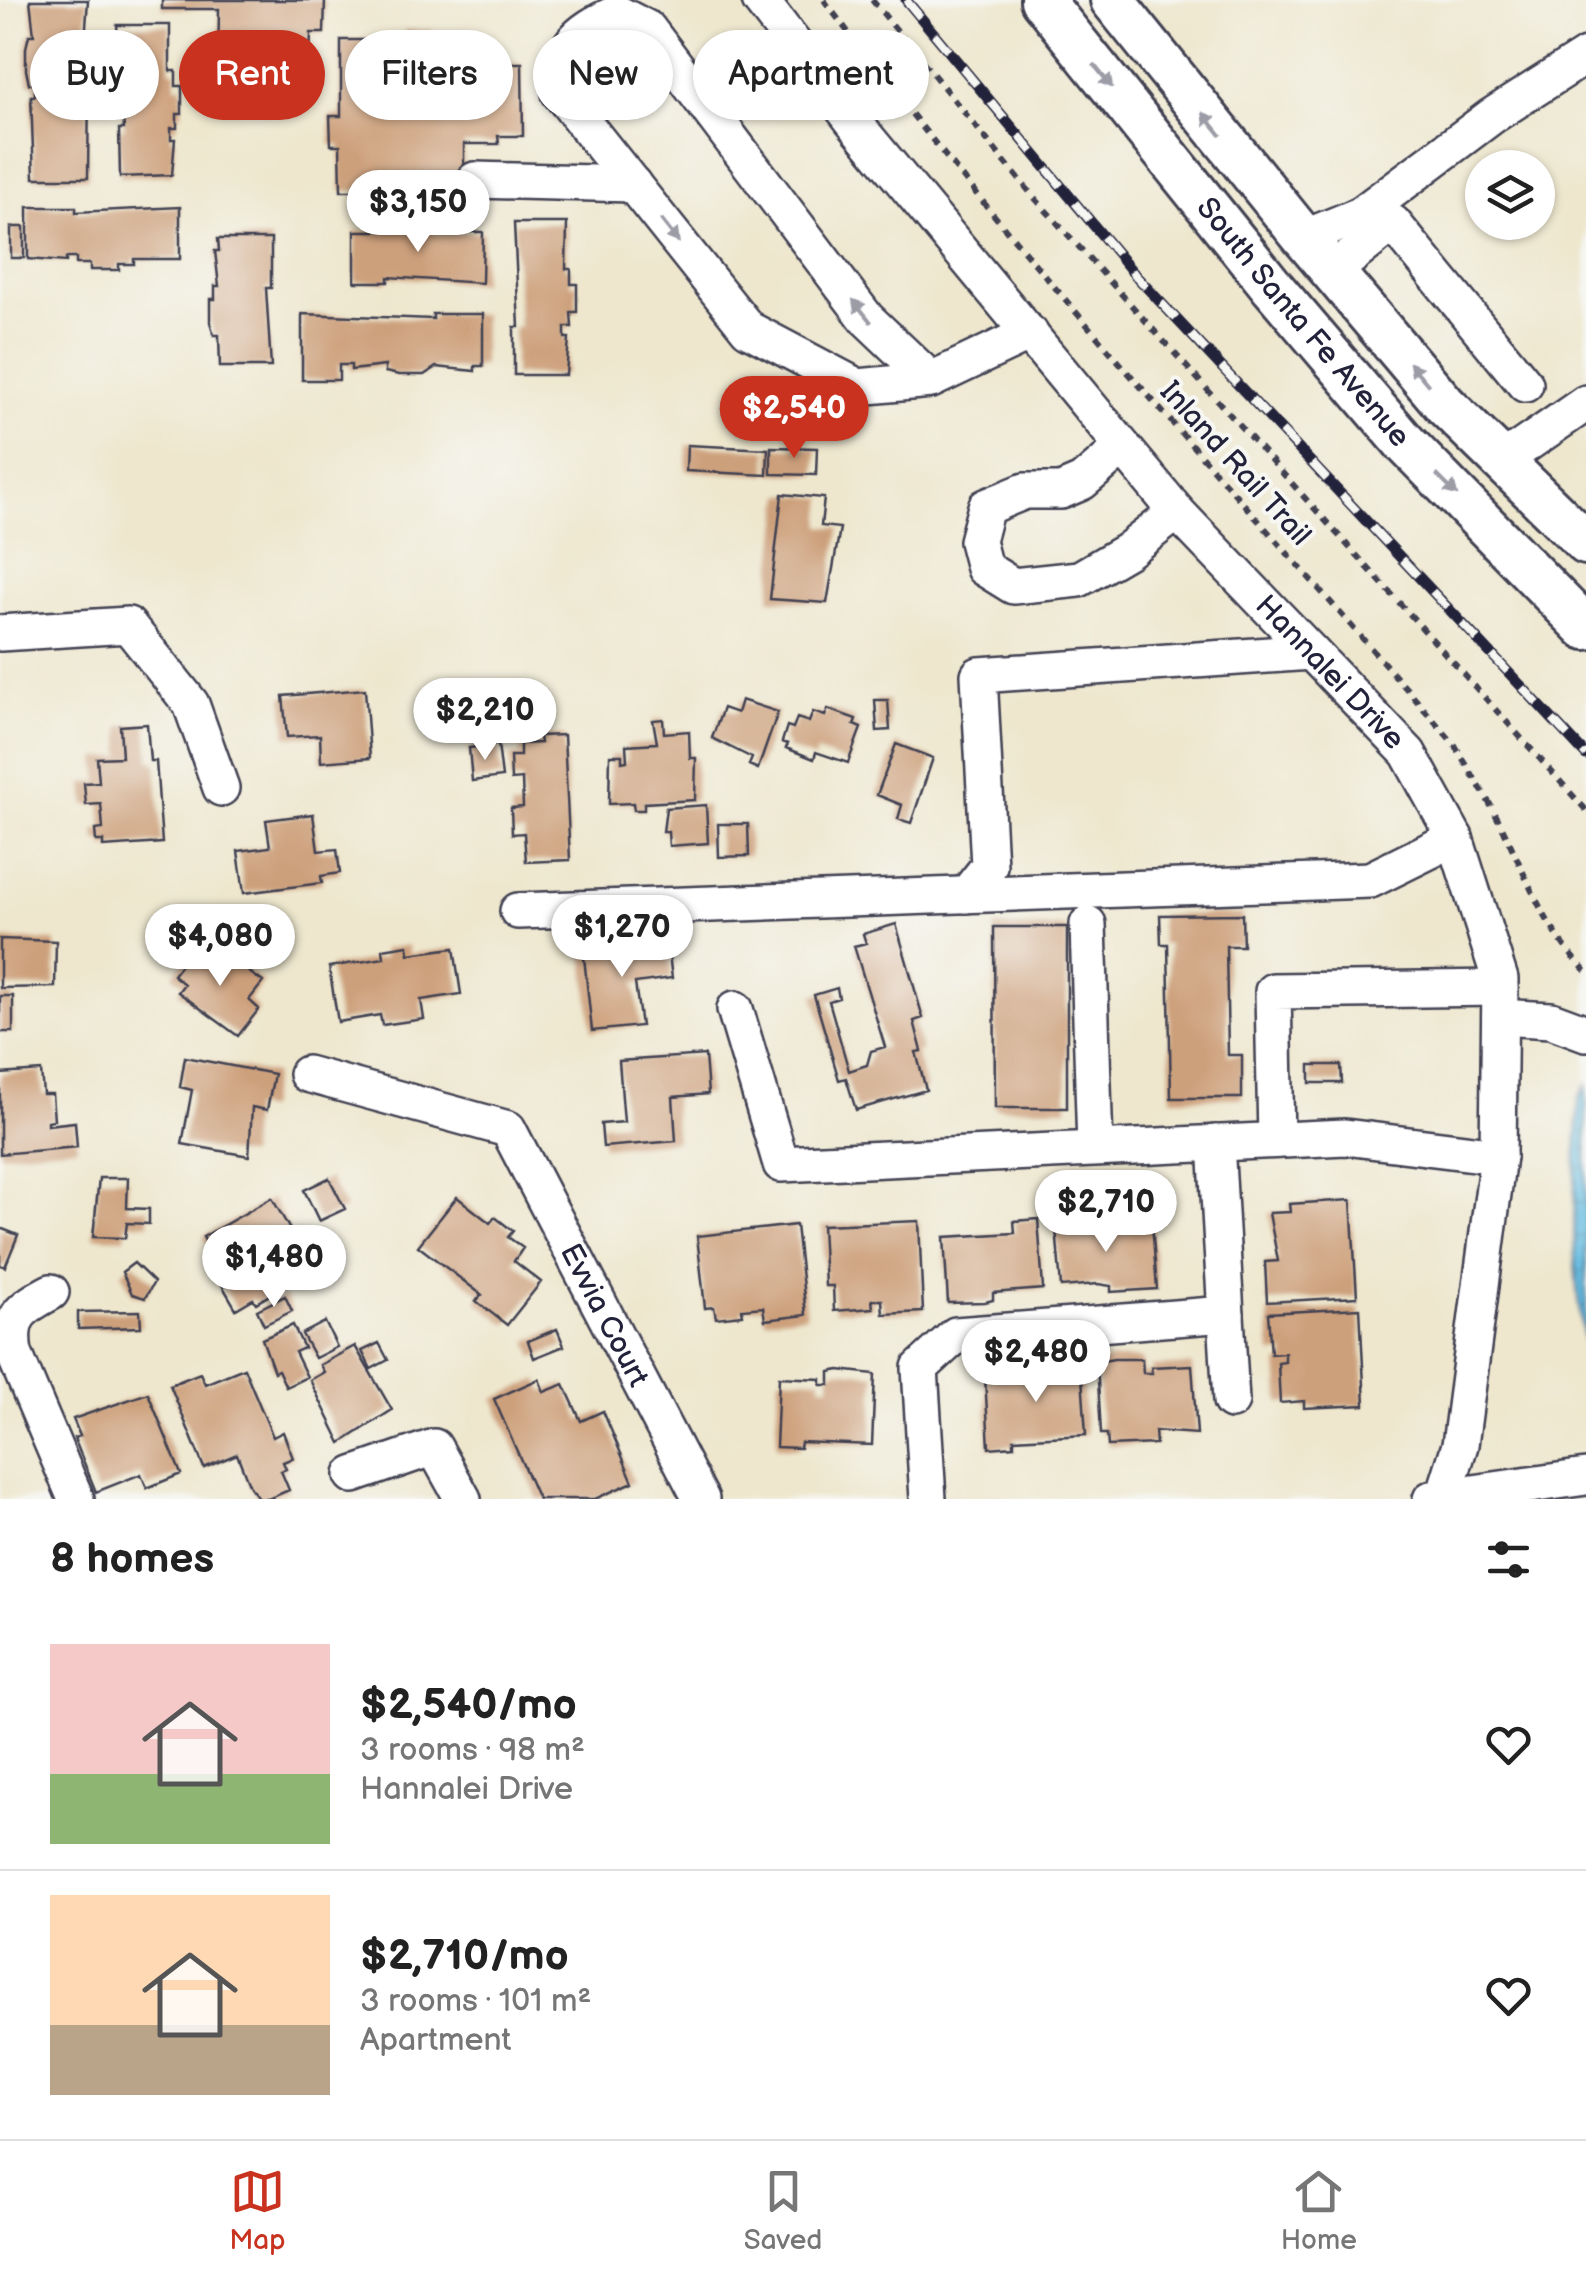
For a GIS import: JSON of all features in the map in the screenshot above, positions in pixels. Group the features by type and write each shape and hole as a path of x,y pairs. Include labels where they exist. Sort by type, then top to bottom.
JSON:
{"main road":[{"name":"South Santa Fe Avenue","path":"1042,0 1273,288 1405,443 1586,628"},
{"name":"South Santa Fe Avenue","path":"1112,0 1445,405 1586,543"}],"street":[{"name":"Hannalei Drive","path":"760,0 853,121 1177,512 1408,752 1456,838 1500,1002 1498,1156 1460,1445 1439,1498"},
{"path":"930,380 867,319 648,29 617,13 584,28 560,60 560,93 748,329 858,387 930,380 1030,333"},
{"path":"1304,238 1360,214 1492,116 1586,56"},
{"path":"475,180 632,184"},
{"path":"1332,272 1392,223 1525,384"},
{"path":"1502,461 1586,403"},
{"path":"1123,447 1082,482 1061,491 1025,491 986,508 977,541 984,568 1013,586 1079,579 1127,550 1177,512"},
{"path":"0,633 128,625 191,704 221,788"},
{"path":"966,895 988,866 979,676 1311,652"},
{"path":"518,911 1370,880 1456,838"},
{"path":"1088,924 1095,1148"},
{"path":"1276,1140 1273,991 1500,1002 1586,1033"},
{"path":"734,1009 780,1164 1345,1137 1498,1156"},
{"name":"Evvia Court","path":"308,1074 508,1129 701,1499"},
{"path":"1216,1142 1231,1402"},
{"path":"51,1292 21,1308 13,1319 11,1335 14,1352 76,1499"},
{"path":"928,1499 920,1368 956,1335 1226,1314"},
{"path":"353,1475 434,1447 463,1499"},
{"path":"1439,1498 1586,1476"}],"path":[{"name":"Inland Rail Trail","path":"824,0 918,126 1072,312 1455,745 1498,820 1529,894 1566,951 1586,972"},
{"path":"872,0 1084,254 1586,810"}],"water":[{"path":"1586,1086 1586,1348 1580,1317 1574,1223 1579,1097"}],"building":[{"path":"30,0 88,0 86,30 33,30"},
{"path":"162,0 325,0 324,30 219,30 219,9 162,9"},
{"path":"117,25 170,25 170,71 176,71 179,86 177,128 171,128 171,139 175,139 172,175 120,177 119,129 124,129 123,120 159,120 159,30 117,30"},
{"path":"30,35 30,84 26,70"},
{"path":"341,40 345,40 345,120 513,120 513,63 522,63 523,136 498,136 499,144 464,144 464,190 341,191 340,145 331,145 330,116 341,116"},
{"path":"32,120 89,120 88,178 34,178"},
{"path":"28,207 76,207 76,212 180,207 180,259 134,259 134,264 119,264 119,270 90,270 90,264 76,264 76,258 66,258 66,262 28,259"},
{"path":"400,223 437,227 436,232 483,232 482,283 388,277 388,282 355,282 355,231 386,231 386,226"},
{"path":"514,223 567,223 566,269 571,269 571,284 577,284 577,312 571,312 572,327 565,327 565,338 569,338 566,375 514,375 514,327 519,327"},
{"path":"11,227 24,227 24,258 11,258"},
{"path":"218,239 271,239 271,288 266,288 271,367 220,367 219,335 214,335 210,322 210,299 215,299 215,286 219,286 215,251 219,251"},
{"path":"302,314 433,319 433,314 483,314 483,366 475,366 475,371 436,367 424,375 399,375 385,372 385,366 351,370 351,365 339,365 339,380 302,380"},
{"path":"687,445 768,449 767,475 686,471"},
{"path":"771,447 817,448 816,475 771,474"},
{"path":"782,494 824,498 821,526 840,528 827,603 770,599"},
{"path":"365,689 370,758 321,762 320,735 287,737 283,696"},
{"path":"741,700 778,712 758,769 749,765 752,758 712,738 723,708 737,713"},
{"path":"875,700 888,700 890,730 877,731"},
{"path":"828,709 856,719 854,725 861,728 848,763 816,752 814,759 786,748 788,744 782,742 787,726 793,728 797,718 809,722 813,712 825,716"},
{"path":"663,719 664,733 689,731 690,758 696,758 695,800 644,803 644,810 634,810 633,803 609,804 610,755 622,755 622,762 627,761 626,745 657,743 653,720"},
{"path":"147,724 150,761 156,761 162,843 103,847 103,841 96,841 95,830 103,829 101,804 86,805 84,783 99,782 97,758 122,757 120,726"},
{"path":"564,735 570,860 526,862 524,833 512,834 511,808 523,807 522,779 511,780 510,756 520,756 520,744 540,743 539,736"},
{"path":"498,744 502,777 472,781 469,748"},
{"path":"896,744 933,758 911,823 898,819 902,805 877,795"},
{"path":"706,805 708,843 669,846 668,832 663,832 666,808"},
{"path":"313,814 318,851 337,849 340,873 321,876 322,883 244,893 238,851 270,847 266,820"},
{"path":"718,824 748,824 749,856 719,857"},
{"path":"1242,914 1243,946 1226,946 1228,1055 1242,1055 1242,1098 1171,1098 1168,944 1161,944 1160,915"},
{"path":"896,924 923,1018 914,1021 922,1051 916,1052 926,1090 856,1110 846,1078 839,1080 814,995 837,988 839,998 829,1001 849,1071 867,1065 871,1051 885,1047 854,946 866,943 863,934"},
{"path":"994,927 1067,927 1067,1108 995,1108"},
{"path":"0,939 56,941 55,987 0,988"},
{"path":"667,939 672,978 635,983 641,1026 592,1031 583,948"},
{"path":"408,945 409,954 454,948 461,994 421,1000 424,1019 382,1025 380,1015 338,1022 329,967 384,958 383,949"},
{"path":"213,946 263,982 249,1000 259,1009 238,1036 178,992 184,984 173,975 187,957 198,965"},
{"path":"0,996 13,996 13,1032 0,1032"},
{"path":"705,1055 708,1094 673,1097 676,1141 603,1147 601,1124 624,1122 619,1061"},
{"path":"185,1057 274,1074 267,1110 252,1107 249,1156 182,1144 192,1090 180,1087"},
{"path":"1310,1065 1341,1065 1342,1083 1310,1083"},
{"path":"41,1071 43,1094 52,1094 54,1120 47,1121 47,1125 75,1122 77,1147 0,1154 0,1074"},
{"path":"99,1178 128,1178 127,1208 149,1209 149,1224 127,1223 125,1238 93,1237"},
{"path":"329,1178 345,1209 319,1221 304,1190"},
{"path":"457,1197 490,1223 495,1217 513,1231 508,1237 523,1248 514,1261 541,1282 507,1325 476,1301 482,1295 418,1246"},
{"path":"272,1198 293,1235 301,1231 320,1265 256,1303 253,1299 236,1309 219,1280 225,1276 203,1237"},
{"path":"1351,1200 1357,1297 1267,1302 1265,1262 1278,1261 1269,1213 1290,1212 1289,1204"},
{"path":"1080,1215 1081,1228 1152,1223 1157,1289 1111,1292 1111,1286 1098,1284 1061,1287 1055,1216"},
{"path":"1038,1219 1043,1289 993,1293 993,1300 985,1302 948,1303 944,1237 1015,1233 1014,1221"},
{"path":"919,1221 923,1312 883,1314 882,1300 872,1300 873,1308 834,1311 833,1286 825,1286 822,1225"},
{"path":"796,1225 806,1315 765,1320 763,1307 742,1309 743,1315 716,1318 714,1307 705,1308 697,1236"},
{"path":"0,1228 18,1235 5,1267 0,1265"},
{"path":"134,1263 154,1282 145,1298 132,1294 122,1272"},
{"path":"285,1296 292,1311 264,1325 257,1310"},
{"path":"1360,1308 1365,1405 1304,1408 1304,1401 1280,1403 1278,1363 1285,1362 1285,1353 1271,1354 1268,1313"},
{"path":"140,1311 141,1327 78,1329 78,1312"},
{"path":"325,1322 337,1347 315,1358 302,1334"},
{"path":"293,1325 304,1348 295,1352 307,1377 286,1387 278,1370 274,1372 262,1339"},
{"path":"557,1329 564,1346 534,1358 528,1341"},
{"path":"379,1343 388,1360 371,1369 362,1351"},
{"path":"355,1346 392,1410 341,1443 310,1380 324,1372 320,1365"},
{"path":"1142,1359 1143,1373 1152,1373 1151,1367 1192,1365 1197,1434 1155,1431 1156,1444 1108,1446 1107,1434 1101,1434 1097,1362"},
{"path":"1081,1362 1086,1435 1014,1439 1014,1446 989,1448 985,1377 1028,1374 1028,1378 1035,1378 1034,1366"},
{"path":"244,1368 273,1437 283,1432 293,1458 283,1462 286,1469 281,1471 289,1490 268,1499 259,1499 250,1487 237,1454 204,1468 170,1385 200,1373 205,1384"},
{"path":"830,1372 875,1374 872,1445 801,1442 800,1448 776,1447 779,1377 821,1379 821,1385 830,1385"},
{"path":"539,1379 544,1392 564,1384 581,1421 603,1411 633,1482 595,1499 538,1499 494,1399"},
{"path":"148,1393 181,1474 147,1488 141,1474 96,1492 74,1438 80,1436 73,1419"}],"railway":[{"path":"906,0 1136,276 1586,755"}]}
